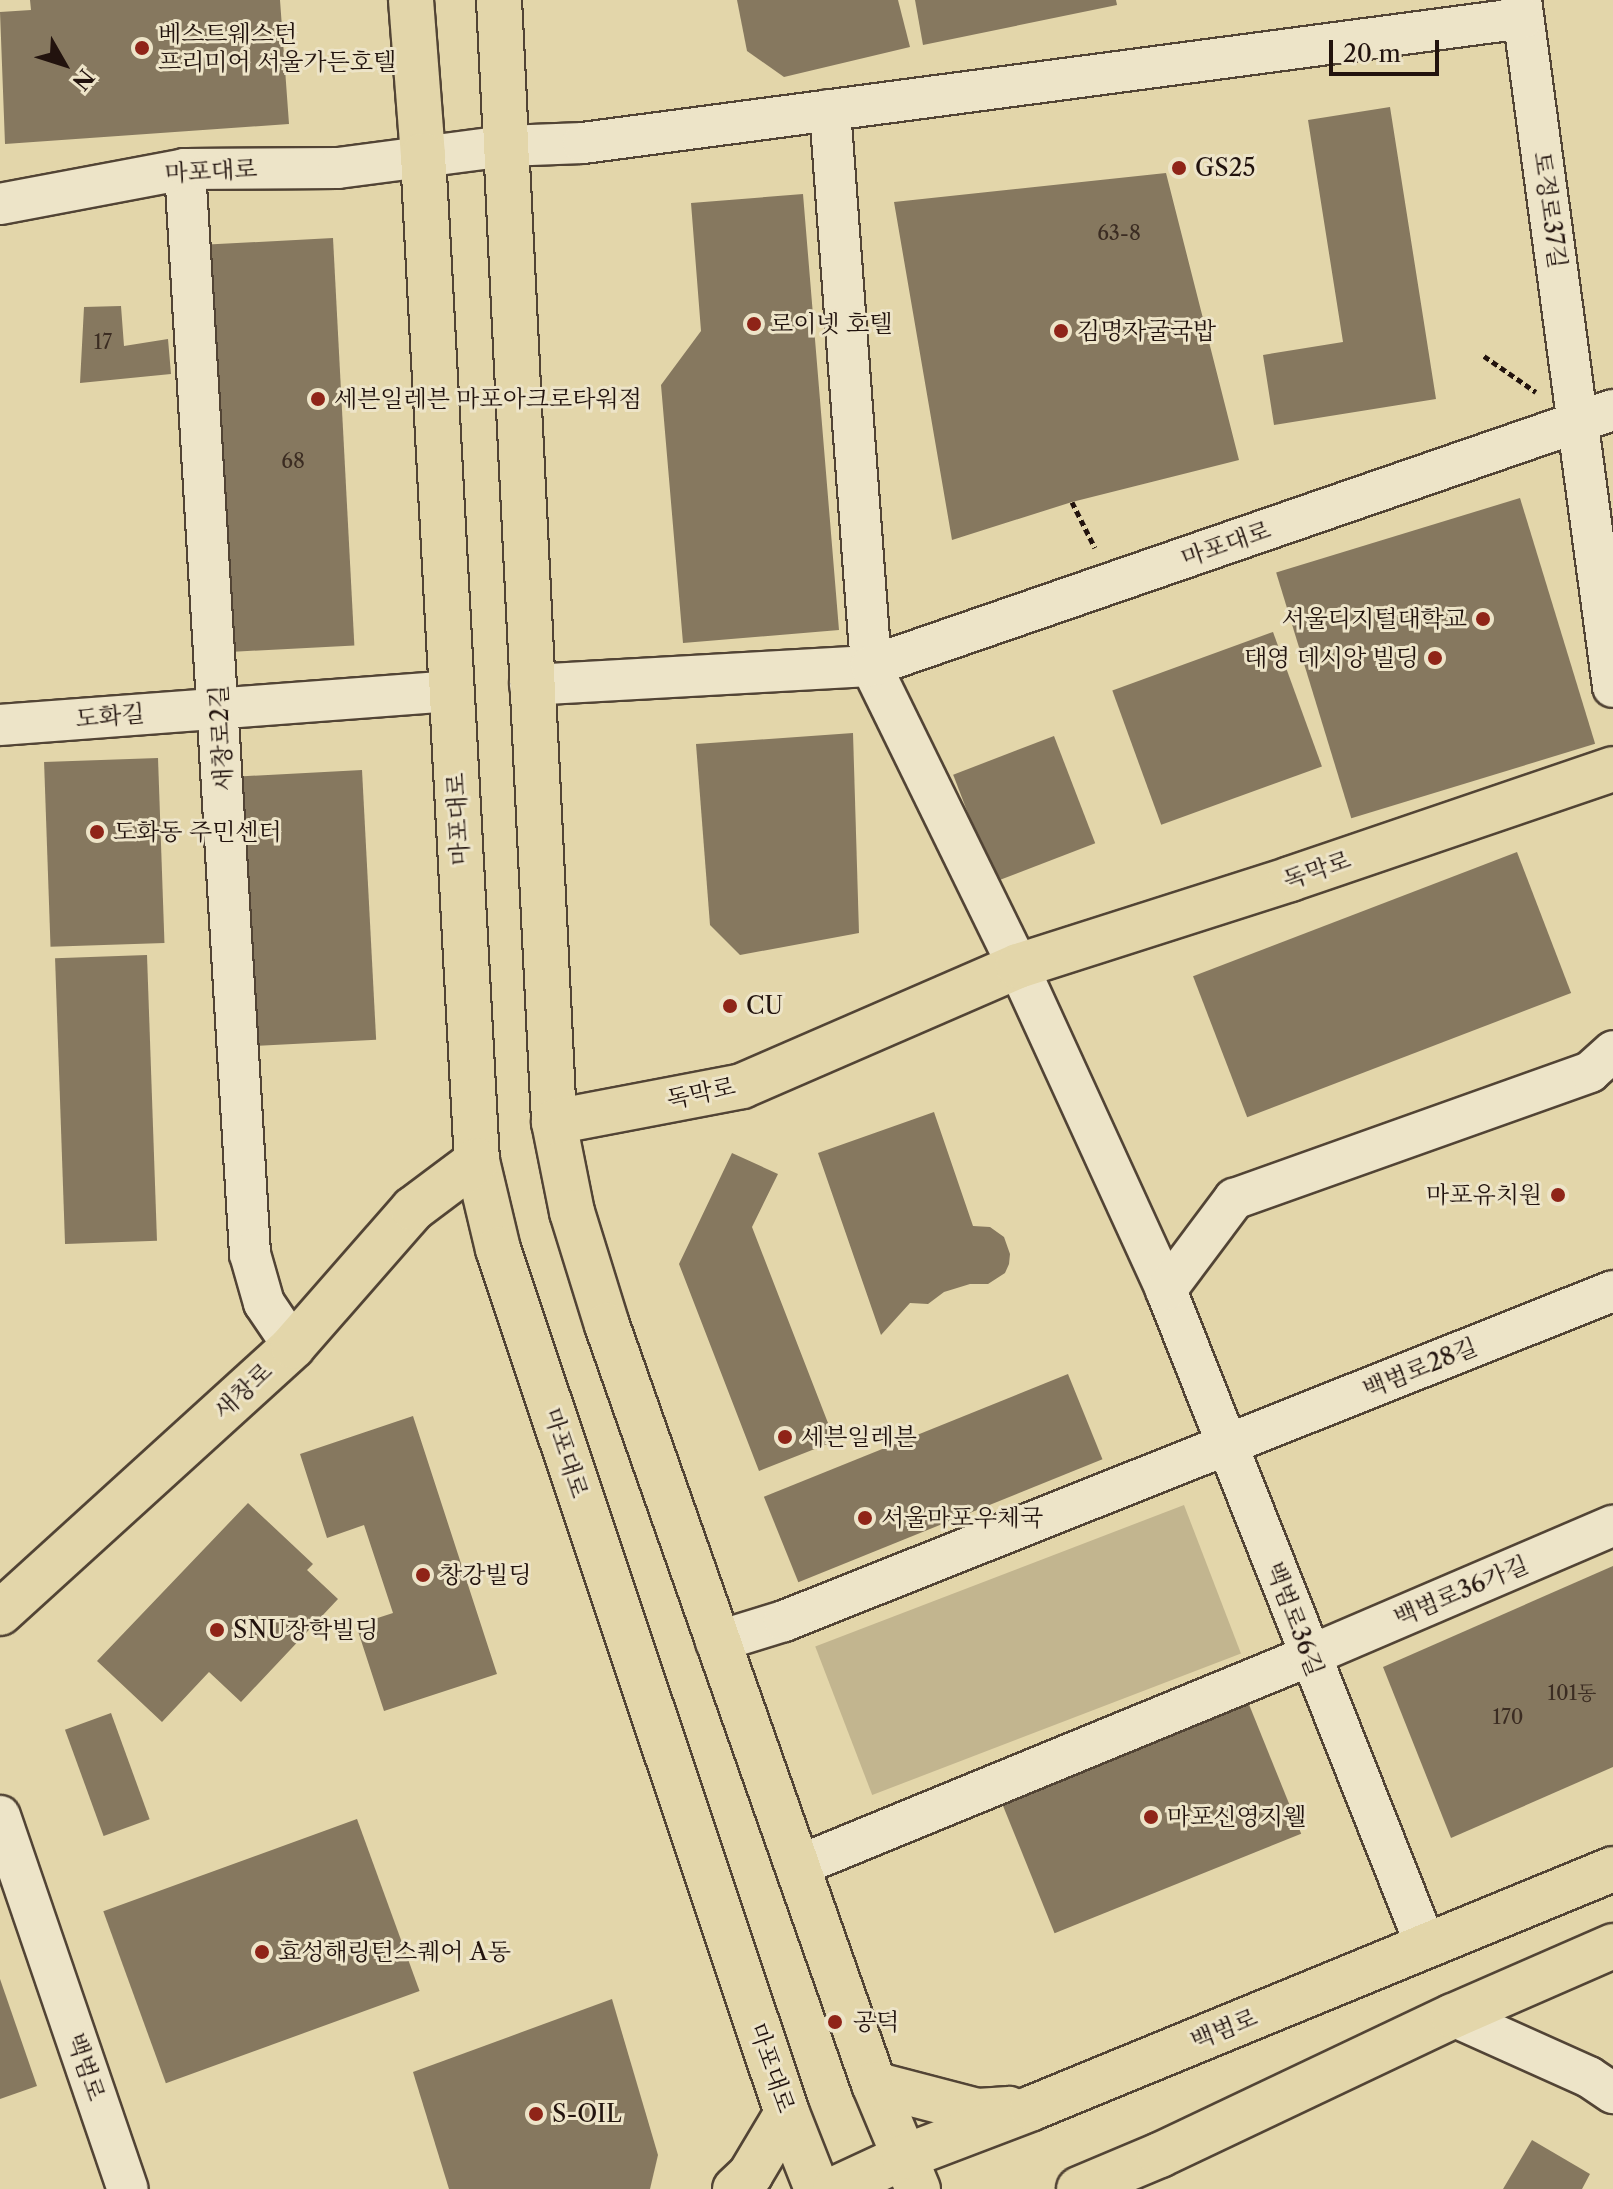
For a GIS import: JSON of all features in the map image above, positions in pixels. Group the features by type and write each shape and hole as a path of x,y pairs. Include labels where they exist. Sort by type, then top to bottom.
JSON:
{"main road":[{"name":"마포대로","path":"411,0 423,155 477,1161 498,1249 787,2113 817,2189"},
{"path":"499,0 530,685 554,1122 572,1212 607,1325 874,2084 879,2179"},
{"name":"독막로","path":"554,1122 742,1086 1018,966 1290,879 1613,769"},
{"name":"새창로","path":"0,1613 293,1346 413,1209 477,1161"},
{"name":"백범로","path":"879,2179 1032,2108 1613,1869"},
{"path":"1079,2189 1160,2155 1453,2016 1613,1946"},
{"path":"874,2084 978,2111 1032,2108"},
{"path":"735,2189 750,2175 787,2113"},
{"path":"787,2113 789,2189"},
{"path":"1124,2189 1160,2155"}],"street":[{"name":"마포대로","path":"0,204 185,169 338,168 505,146 583,143 1522,9"},
{"name":"토정로37길","path":"1522,9 1596,415 1613,687"},
{"path":"830,110 871,666 1018,966"},
{"name":"새창로2길","path":"185,169 220,707 250,1254 264,1303 293,1346"},
{"name":"마포대로","path":"530,685 871,666 1596,415"},
{"path":"220,707 451,691"},
{"name":"도화길","path":"0,725 220,707"},
{"name":"백범로36길","path":"1018,966 1166,1290 1426,1946"},
{"path":"1166,1290 1234,1199 1590,1072 1613,1051"},
{"name":"백범로28길","path":"1227,1445 1613,1291"},
{"path":"716,1642 784,1621 1227,1445"},
{"name":"백범로36가길","path":"1309,1656 1613,1526"},
{"path":"798,1866 1309,1656"},
{"name":"백범로","path":"0,1816 128,2189"},
{"path":"1453,2016 1589,2077 1613,2093"}],"path":[{"path":"1072,502 1113,583"}],"shaded area":[{"path":"1184,1505 1241,1653 872,1795 815,1647"}],"building":[{"name":"베스트웨스턴 프리미어 서울가든호텔","path":"30,0 280,0 289,124 5,144 0,12 31,10"},
{"path":"737,0 898,0 910,47 784,77 747,51"},
{"path":"915,0 1116,0 1117,5 923,45"},
{"path":"1390,107 1436,399 1274,425 1263,355 1343,342 1308,120"},
{"name":"김명자굴국밥","path":"1166,173 1239,460 1072,502 952,540 894,202"},
{"path":"803,194 839,630 683,643 661,385 701,331 691,203"},
{"path":"333,238 354,645 230,652 208,245"},
{"path":"121,306 124,346 168,339 171,374 80,383 84,307"},
{"name":"태영 데시앙 빌딩","path":"1520,498 1595,744 1351,818 1276,573"},
{"path":"1273,632 1322,766 1161,825 1112,690"},
{"path":"853,733 859,933 740,955 710,925 696,744"},
{"path":"1054,736 1095,843 994,882 953,775"},
{"path":"158,758 164,943 51,947 44,762"},
{"path":"362,770 376,1040 253,1046 239,776"},
{"path":"1517,852 1571,993 1247,1117 1193,976"},
{"path":"147,955 157,1241 65,1244 55,958"},
{"path":"934,1112 973,1226 990,1227 1004,1237 1010,1254 1009,1264 1005,1273 988,1284 970,1284 944,1292 928,1304 910,1303 881,1335 818,1153"},
{"path":"732,1153 778,1174 752,1227 835,1441 759,1471 679,1264"},
{"path":"1068,1374 1102,1459 798,1582 764,1497"},
{"name":"창강빌딩","path":"413,1416 497,1674 384,1711 356,1625 393,1613 364,1525 327,1538 300,1454"},
{"name":"SNU장학빌딩","path":"248,1503 313,1564 307,1570 338,1599 241,1702 209,1672 162,1722 97,1661"},
{"path":"1613,1566 1613,1767 1451,1838 1383,1667"},
{"name":"마포신영지웰","path":"1248,1702 1301,1834 1055,1933 1001,1802"},
{"path":"111,1713 150,1819 104,1836 65,1730"},
{"name":"효성해링턴스퀘어 A동","path":"357,1819 420,1991 166,2083 103,1911"},
{"path":"0,1979 37,2086 0,2099"},
{"name":"S-OIL","path":"612,1999 658,2155 650,2189 449,2189 413,2072"},
{"path":"1532,2140 1590,2174 1582,2189 1503,2189"}],"place":[{"name":"베스트웨스턴 프리미어 서울가든호텔","path":"142,48"},
{"name":"GS25","path":"1179,168"},
{"name":"로이넷 호텔","path":"754,324"},
{"name":"김명자굴국밥","path":"1061,331"},
{"name":"세븐일레븐 마포아크로타워점","path":"318,399"},
{"name":"서울디지털대학교","path":"1483,619"},
{"name":"태영 데시앙 빌딩","path":"1435,658"},
{"name":"도화동 주민센터","path":"97,832"},
{"name":"CU","path":"730,1006"},
{"name":"마포유치원","path":"1558,1195"},
{"name":"세븐일레븐","path":"785,1437"},
{"name":"서울마포우체국","path":"865,1518"},
{"name":"창강빌딩","path":"423,1575"},
{"name":"SNU장학빌딩","path":"217,1630"},
{"name":"마포신영지웰","path":"1151,1817"},
{"name":"효성해링턴스퀘어 A동","path":"262,1952"},
{"name":"공덕","path":"835,2022"},
{"name":"S-OIL","path":"536,2114"}]}
